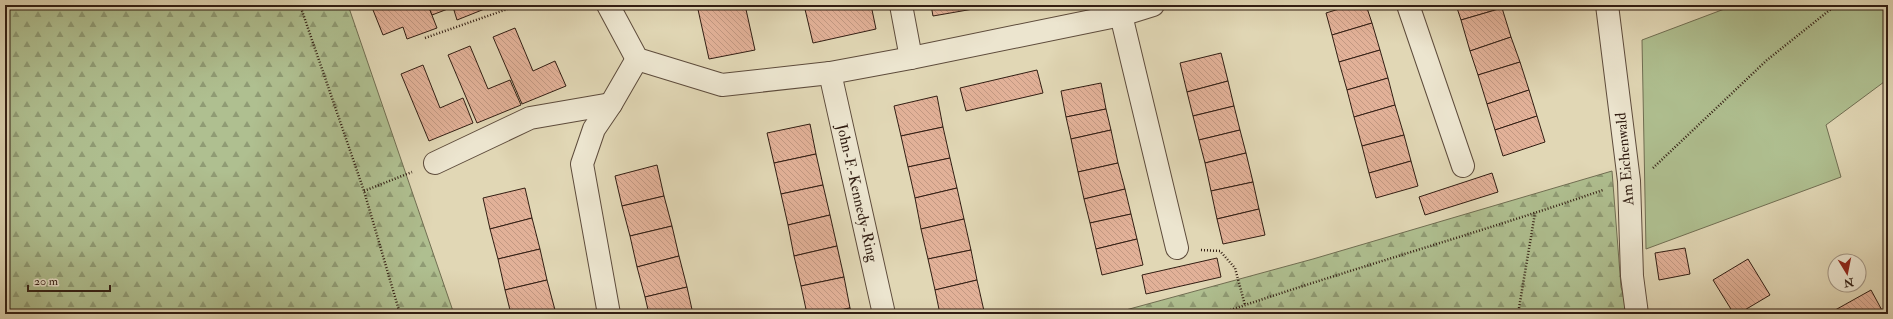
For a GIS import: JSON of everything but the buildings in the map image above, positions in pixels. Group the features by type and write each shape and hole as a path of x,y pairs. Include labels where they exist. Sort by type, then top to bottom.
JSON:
{"street":[{"path":"608,5 637,59 722,85 830,73 1122,15 1154,5"},
{"path":"900,5 911,58"},
{"path":"1408,5 1463,166"},
{"name":"Am Eichenwald","path":"1607,5 1629,181 1632,276 1637,314"},
{"path":"1122,15 1177,248"},
{"path":"609,314 582,164 594,129 611,104 637,59"},
{"name":"John-F.-Kennedy-Ring","path":"830,73 884,314"},
{"path":"435,163 530,118 611,104"}],"path":[{"path":"300,5 364,192 400,314"},
{"path":"425,38 519,5"},
{"path":"1219,314 1535,213 1629,181 1648,173 1767,60 1836,5"},
{"path":"364,192 435,163"},
{"path":"1518,314 1535,213"},
{"path":"1177,248 1220,251 1235,268 1245,305"}],"green space":[{"path":"5,5 348,5 454,314 5,314"},
{"path":"1735,5 1888,5 1888,79 1826,125 1841,177 1646,249 1642,40"},
{"path":"1612,171 1621,287 1629,314 1111,314 1313,259"}]}
